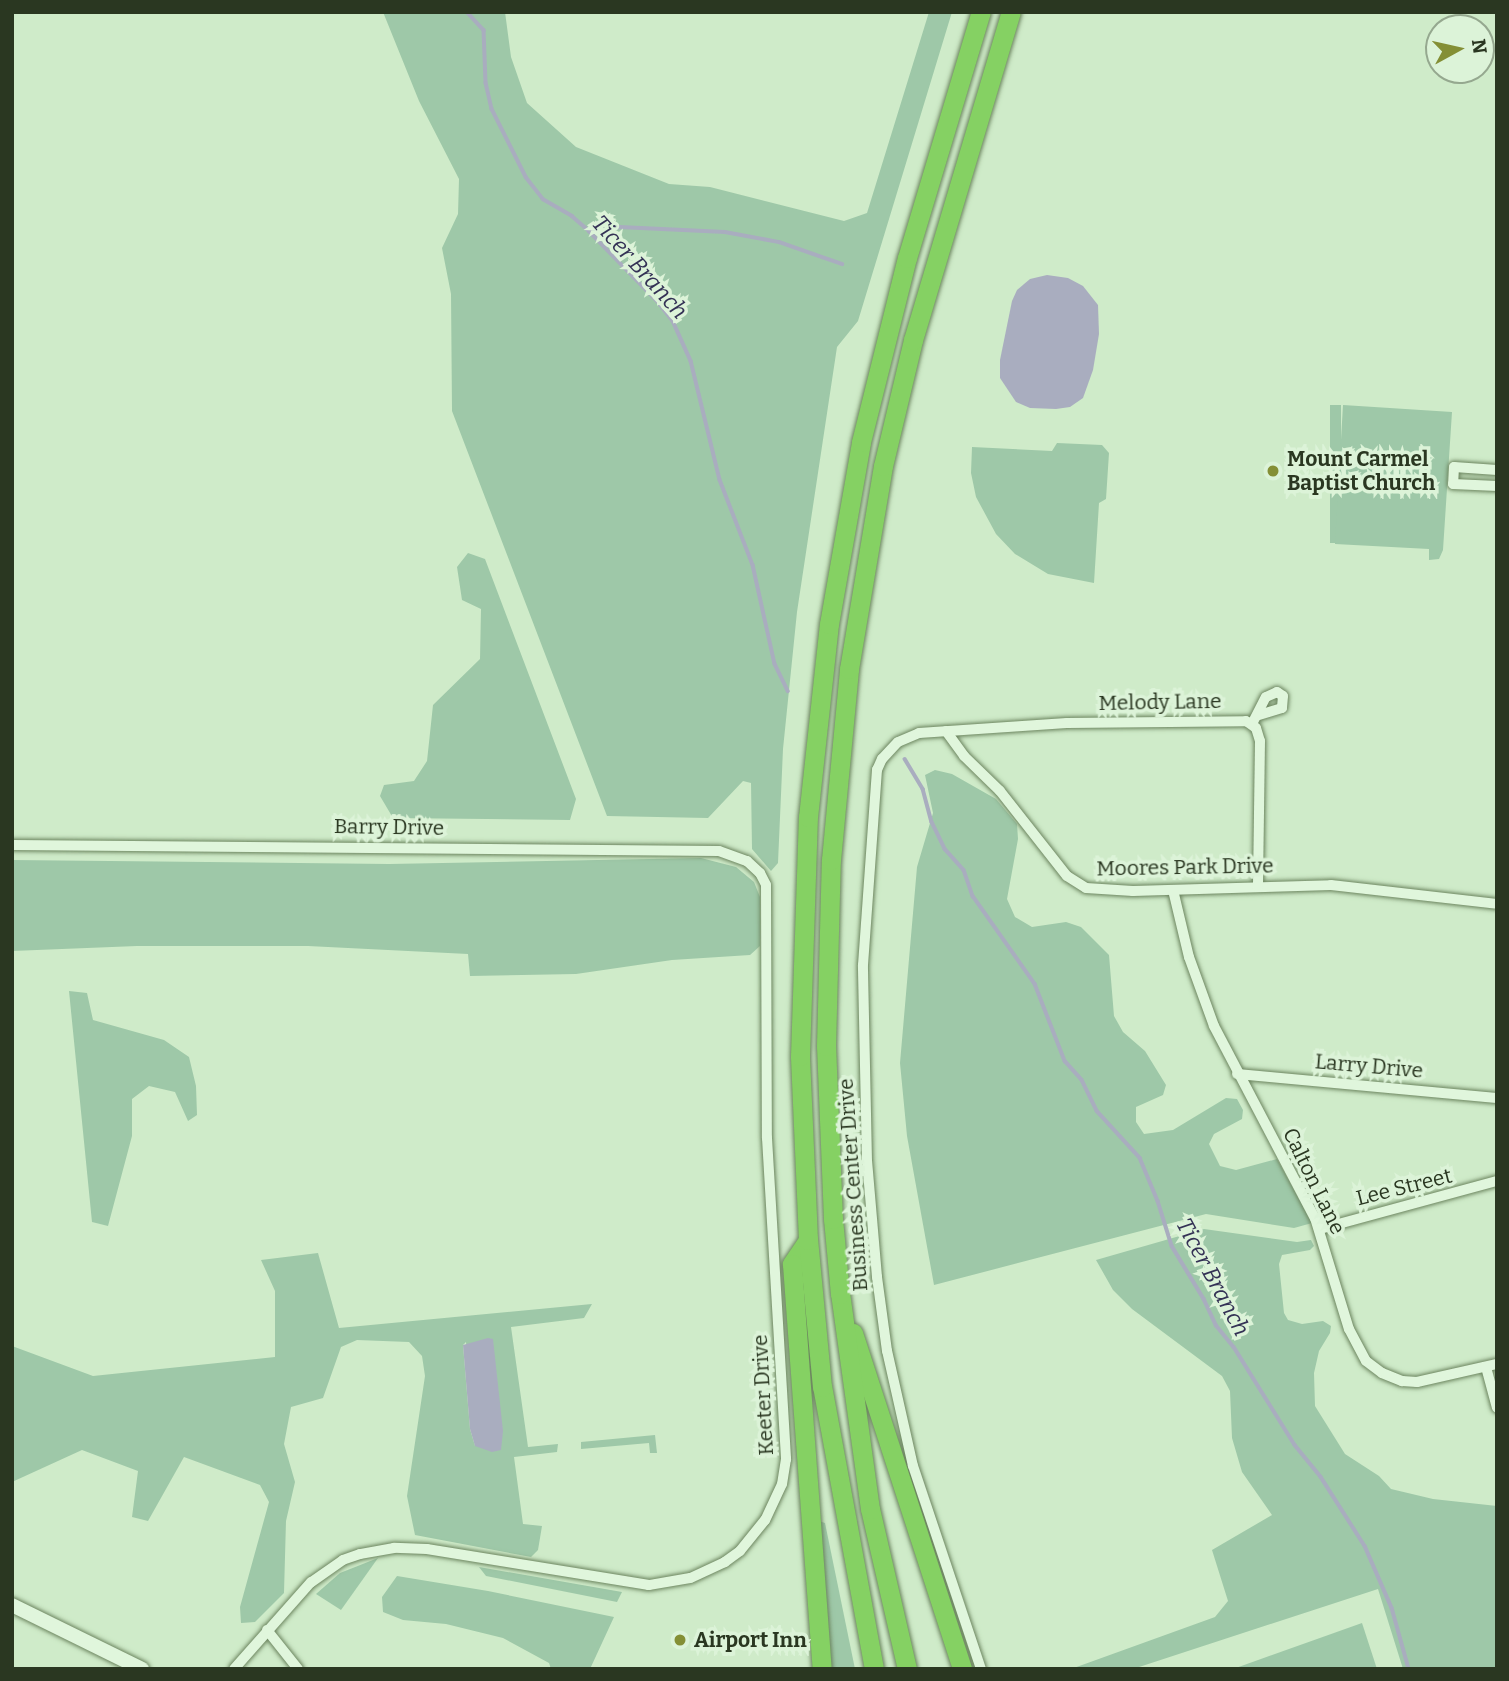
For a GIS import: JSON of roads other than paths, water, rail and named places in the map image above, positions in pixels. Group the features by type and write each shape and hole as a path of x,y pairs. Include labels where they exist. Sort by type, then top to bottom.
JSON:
{"highway":[{"path":"874,1669 827,1426 807,1240 800,1056 803,906 814,741 829,624 861,442 884,342 981,12"},
{"path":"907,1669 870,1509 840,1294 828,1126 827,971 833,826 849,669 873,518 913,340 1011,12"},
{"path":"807,1240 792,1264 822,1669"},
{"path":"840,1294 962,1669"}],"street":[{"path":"1497,470 1454,467 1453,484 1497,486"},
{"name":"Melody Lane","path":"946,731 1153,720 1256,719 1260,741 1258,887"},
{"name":"Moores Park Drive","path":"946,731 964,756 1000,791 1073,881 1098,891 1331,885 1497,904"},
{"name":"Business Center Drive","path":"946,731 919,733 898,742 881,759 874,783 863,965 866,1121 877,1277 887,1352 913,1466 981,1669"},
{"name":"Barry Drive","path":"12,845 682,849 729,853 760,873"},
{"name":"Keeter Drive","path":"234,1669 311,1582 343,1560 360,1553 394,1548 427,1549 629,1583 658,1584 690,1578 724,1562 740,1551 765,1520 782,1484 786,1459 766,1117 768,893 760,873"},
{"name":"Calton Lane","path":"1173,890 1198,986 1237,1074 1320,1229 1349,1329 1366,1361 1382,1373 1402,1381 1417,1382 1491,1366"},
{"name":"Larry Drive","path":"1237,1074 1497,1098"},
{"name":"Lee Street","path":"1320,1229 1497,1181"},
{"path":"1491,1366 1497,1408"},
{"path":"12,1605 142,1669"},
{"path":"267,1630 298,1669"}],"water":[{"path":"1047,275 1068,278 1083,286 1098,305 1099,334 1093,370 1083,398 1070,407 1056,409 1030,408 1016,402 1000,378 1000,360 1012,301 1017,290 1030,279"},
{"path":"493,1339 503,1431 501,1450 492,1452 475,1446 470,1429 463,1345"}],"waterway":[{"name":"Ticer Branch","path":"467,12 484,30 486,83 492,109 526,177 543,199 572,216 589,231 673,321 691,361 720,480 753,565 775,664 788,691"},
{"path":"589,231 620,227 725,232 779,242 842,264"},
{"name":"Ticer Branch","path":"905,759 923,789 932,822 945,849 964,870 973,896 1035,984 1065,1061 1082,1080 1097,1111 1140,1158 1158,1201 1172,1246 1204,1299 1216,1325 1234,1347 1295,1445 1321,1477 1365,1546 1392,1608 1409,1669"}],"place":[{"name":"Mount Carmel Baptist Church","path":"1273,471"},
{"name":"Airport Inn","path":"680,1640"}]}
